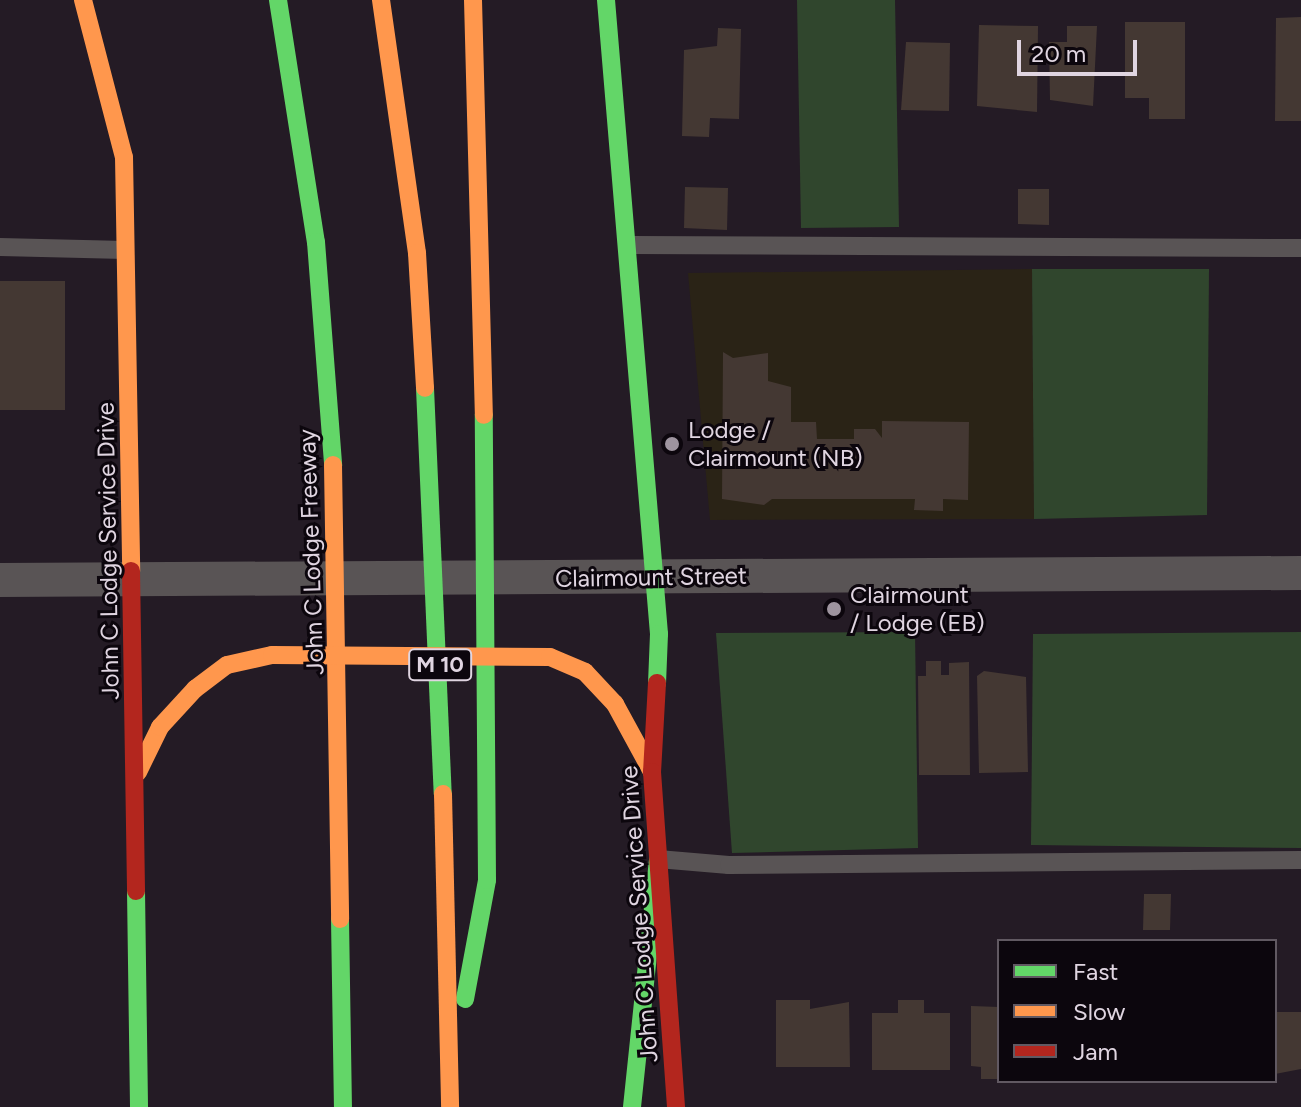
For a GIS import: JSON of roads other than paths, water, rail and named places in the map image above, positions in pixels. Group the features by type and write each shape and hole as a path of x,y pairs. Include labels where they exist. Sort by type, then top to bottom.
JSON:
{"main road":[{"name":"John C Lodge Service Drive","path":"83,0 124,157 134,580 139,1107"},
{"name":"John C Lodge Freeway","path":"278,0 316,242 333,446 343,1107"},
{"name":"M 10","path":"381,0 417,253 440,647 450,1107"},
{"path":"450,1077 487,880 482,141 473,0"},
{"name":"John C Lodge Service Drive","path":"606,0 630,245 659,634 652,772 676,1107"},
{"path":"136,778 160,727 195,689 227,665 272,655 521,656 585,672 615,704 652,772"},
{"path":"632,1107 658,859"}],"street":[{"name":"Clairmount Street","path":"0,580 1301,573"}],"lane":[{"path":"630,245 1301,248"},
{"path":"0,247 126,250"},
{"path":"658,859 729,865 1301,860"}],"place":[{"name":"Lodge / Clairmount (NB)","path":"672,444"},
{"name":"Clairmount / Lodge (EB)","path":"834,609"}]}
